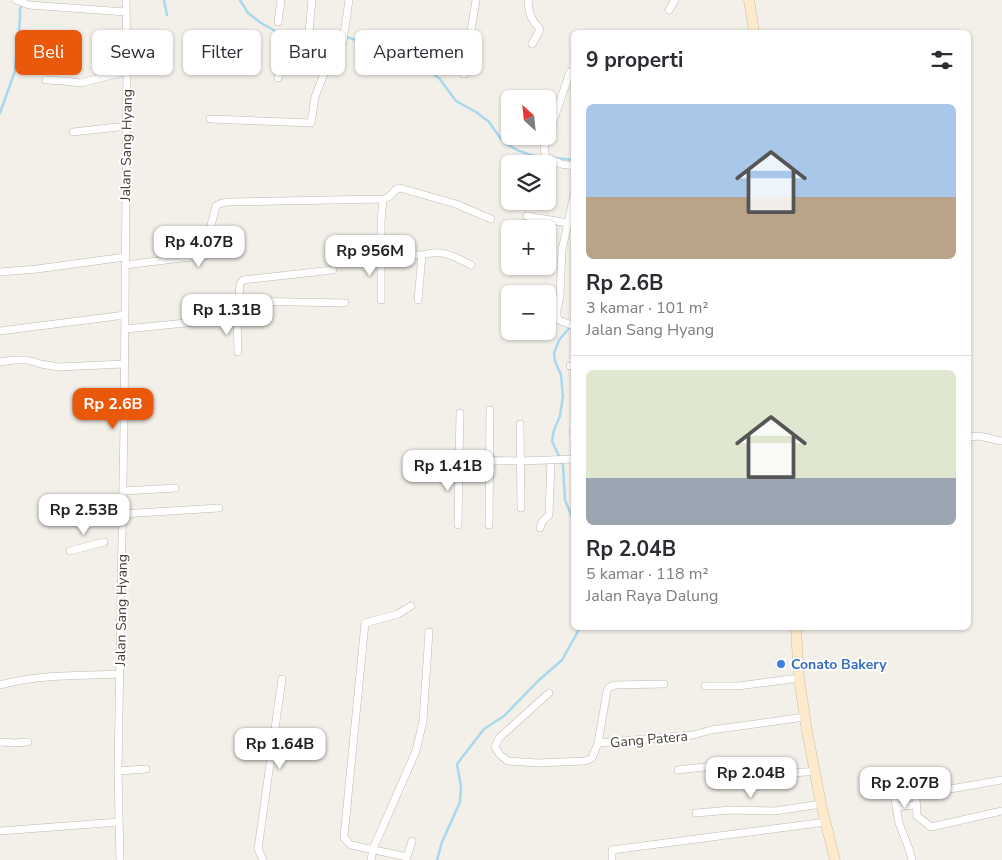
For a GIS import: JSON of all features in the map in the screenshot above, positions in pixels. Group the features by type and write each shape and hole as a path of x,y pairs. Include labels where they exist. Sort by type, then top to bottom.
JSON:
{"main road":[{"path":"748,0 754,30"},
{"path":"796,630 799,678 805,717 835,860"}],"street":[{"name":"Jalan Sang Hyang","path":"126,0 126,30"},
{"path":"278,22 281,0"},
{"path":"309,30 312,0"},
{"path":"344,30 348,0"},
{"path":"471,30 476,0"},
{"path":"528,0 529,14 540,28 532,44"},
{"path":"669,10 674,0"},
{"path":"18,1 29,5 126,12"},
{"path":"556,107 568,82 570,72"},
{"path":"46,80 81,83 112,75"},
{"name":"Jalan Sang Hyang","path":"120,860 118,771 127,75"},
{"path":"210,119 311,123 315,97 324,75"},
{"path":"73,132 127,126"},
{"path":"545,145 546,157 571,166"},
{"path":"0,272 205,256 211,249 212,225 216,206 227,202 383,199 390,198 395,190 400,188 456,204 492,219"},
{"path":"381,300 381,222 383,199"},
{"path":"527,216 571,224 562,250 560,296 557,310 559,320 571,326"},
{"path":"381,254 422,255 444,253 471,265"},
{"path":"418,300 422,255"},
{"path":"238,352 237,318 240,284 243,280 333,270"},
{"path":"239,301 346,303"},
{"path":"0,331 125,315"},
{"path":"125,329 237,318"},
{"path":"0,362 27,360 59,367 124,364"},
{"path":"489,525 490,410"},
{"path":"458,525 460,413"},
{"path":"520,424 521,508"},
{"path":"971,437 980,436 1002,441"},
{"path":"459,460 571,459"},
{"path":"540,528 542,522 549,515 552,460"},
{"path":"123,491 175,488"},
{"path":"63,507 122,501"},
{"path":"122,514 219,508"},
{"path":"70,551 104,542"},
{"path":"411,606 398,614 365,623 344,837 351,845 406,858 412,842"},
{"path":"370,860 373,849 416,751 423,721 429,632"},
{"path":"0,685 56,676 120,674"},
{"path":"705,686 738,686 799,678"},
{"path":"263,860 258,849 282,679"},
{"path":"598,744 608,687 615,685 664,684"},
{"name":"Gang Patera","path":"549,693 499,738 495,747 500,755 508,761 538,763 585,761 592,758 598,744 693,735 711,730 805,717"},
{"path":"0,742 28,742"},
{"path":"678,770 756,761 759,763 763,776 816,771"},
{"path":"118,771 146,769"},
{"path":"1002,780 916,796 917,816 931,827 1002,811"},
{"path":"894,794 899,823 912,860"},
{"path":"696,813 731,810 775,811 822,804"},
{"path":"896,807 916,804"},
{"path":"0,831 119,822"},
{"path":"612,860 612,850 826,822"}],"waterway":[{"path":"164,0 167,15"},
{"path":"240,0 248,13 279,33 343,36 370,44 420,65 439,78 456,101 489,122 506,144 531,155"},
{"path":"0,113 15,71 20,43 20,9 23,4"},
{"path":"556,158 571,160"},
{"path":"571,326 559,340 554,353 561,375 563,396 560,416 552,441 563,465 565,500 571,515"},
{"path":"437,860 442,842 460,802 461,787 457,764 484,729 504,716 538,681 562,660 578,630"}],"place":[{"name":"Conato Bakery","path":"781,664"}]}
